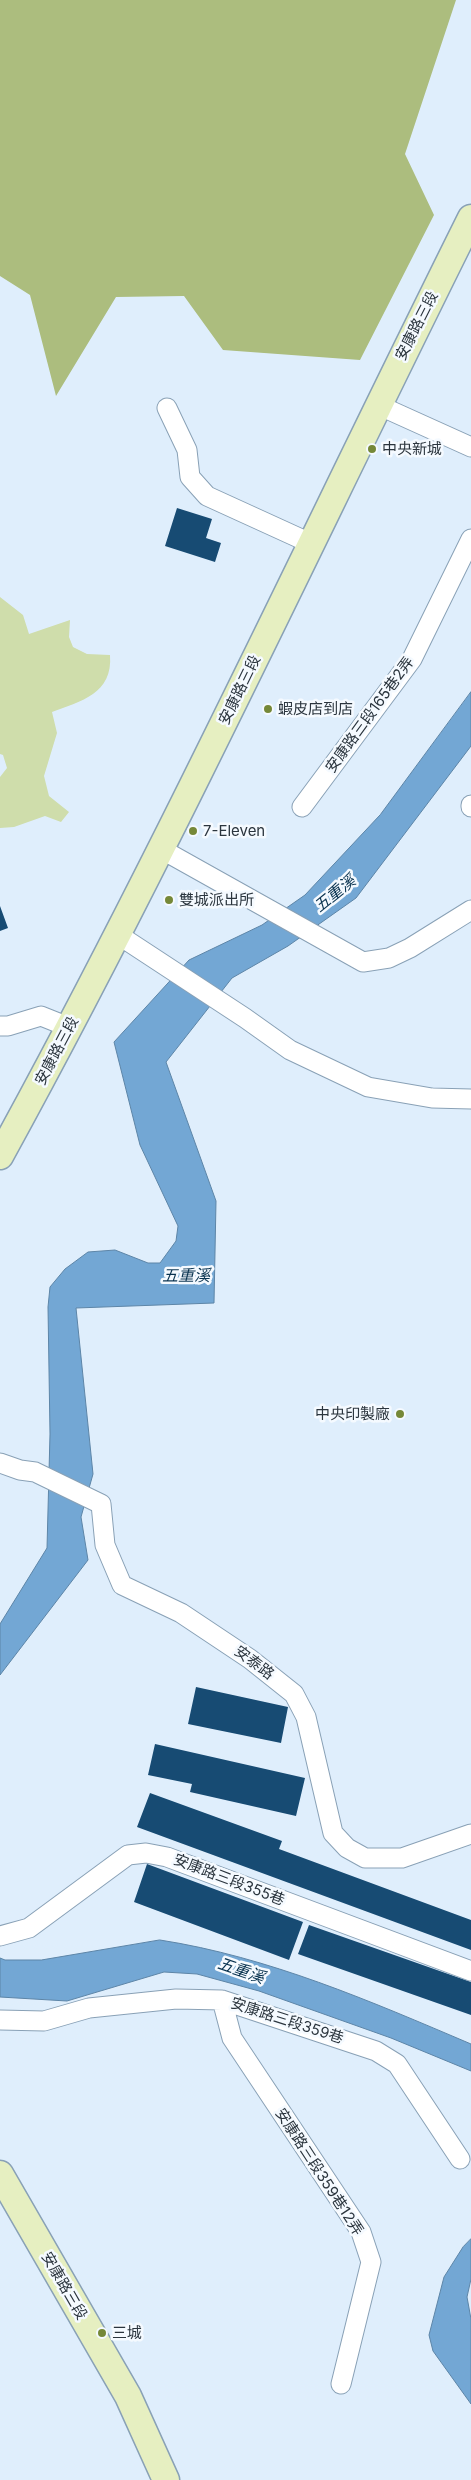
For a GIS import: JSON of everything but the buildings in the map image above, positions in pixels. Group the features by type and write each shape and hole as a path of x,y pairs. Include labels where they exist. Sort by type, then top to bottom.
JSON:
{"main road":[{"name":"安康路三段","path":"0,1156 70,1028 161,849 471,218"},
{"name":"安康路三段","path":"0,2174 128,2396 166,2480"}],"street":[{"path":"378,405 471,447"},
{"path":"167,408 187,450 190,477 207,496 310,543"},
{"name":"安康路三段165巷2弄","path":"302,808 412,658 471,539"},
{"path":"161,849 363,962 389,958 410,948 471,910"},
{"path":"117,934 245,1018 290,1050 368,1088 432,1098 471,1099"},
{"path":"0,1026 8,1026 41,1016 70,1028"},
{"name":"安泰路","path":"0,1463 20,1470 35,1472 100,1504 104,1545 122,1585 181,1613 250,1659 294,1694 306,1717 332,1833 347,1848 365,1858 402,1858 471,1834"},
{"name":"安康路三段355巷","path":"0,1936 29,1928 128,1855 146,1853 167,1857 471,1971"},
{"name":"安康路三段359巷","path":"0,2020 44,2021 90,2008 176,1999 222,2000 376,2051 396,2064 460,2159"},
{"name":"安康路三段359巷12弄","path":"222,2000 232,2038 360,2232 371,2262 341,2384"}],"green space":[{"path":"0,0 456,0 405,154 434,215 360,360 223,350 184,296 116,297 56,396 30,295 0,276"},
{"path":"0,597 23,615 29,634 70,620 69,637 73,647 87,654 110,655 110,668 101,687 84,699 52,712 57,733 44,776 49,796 69,812 61,822 45,816 14,827 0,828 0,777 7,768 3,755 0,754"}],"water":[{"name":"五重溪","path":"471,692 471,746 356,898 288,946 232,978 166,1062 216,1201 214,1303 76,1308 93,1474 81,1517 88,1560 0,1675 0,1624 47,1548 50,1434 48,1307 50,1287 65,1269 88,1252 115,1250 148,1263 160,1263 176,1241 178,1226 140,1145 114,1042 189,960 262,925 305,895 380,815"},
{"name":"五重溪","path":"160,1940 240,1957 280,1969 357,1997 471,2044 471,2071 391,2038 259,1991 197,1974 164,1972 67,2001 0,1997 0,1958 5,1960 41,1960"},
{"path":"471,2239 471,2279 467,2297 471,2319 471,2404 433,2351 429,2335 444,2277 463,2247"}],"place":[{"name":"中央新城","path":"372,449"},
{"name":"蝦皮店到店","path":"268,709"},
{"name":"7-Eleven","path":"193,831"},
{"name":"雙城派出所","path":"169,900"},
{"name":"中央印製廠","path":"400,1414"},
{"name":"三城","path":"102,2333"}]}
